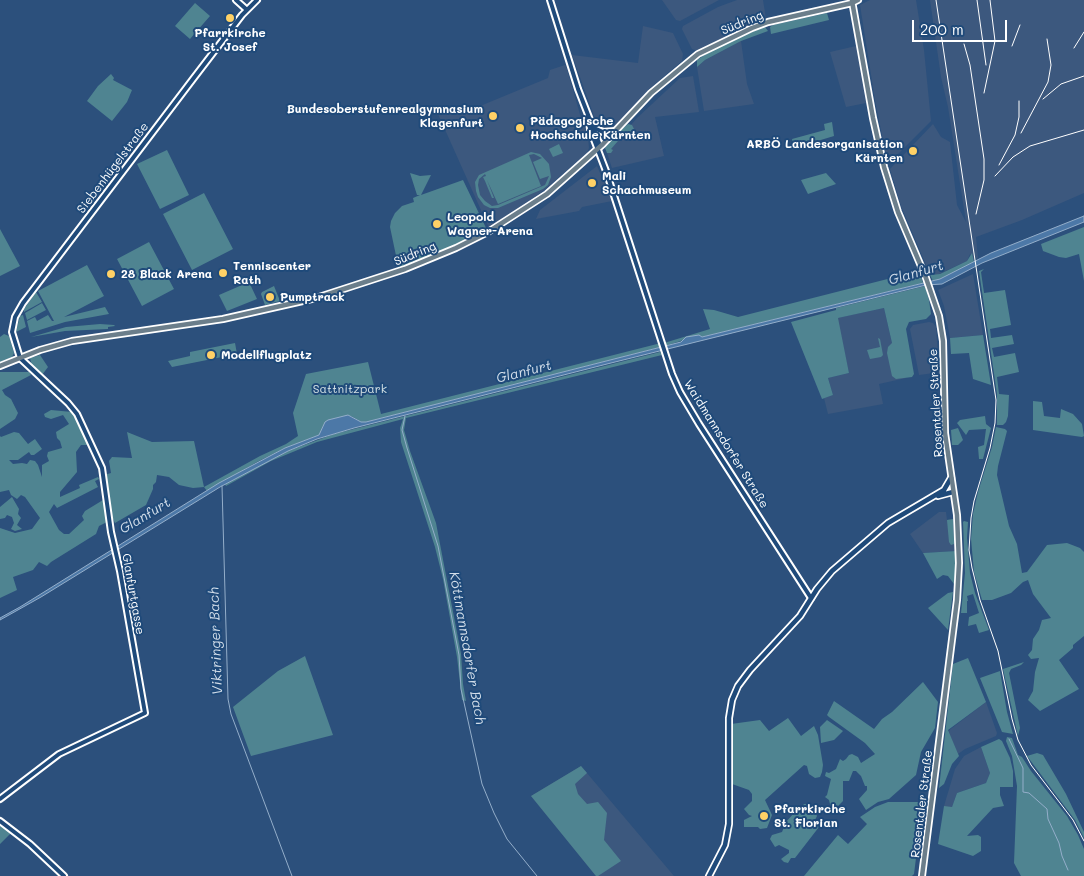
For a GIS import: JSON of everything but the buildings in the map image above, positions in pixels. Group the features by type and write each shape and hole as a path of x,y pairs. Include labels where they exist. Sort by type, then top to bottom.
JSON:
{"main road":[{"name":"Südring","path":"0,366 72,341 223,319 332,293 405,269 472,240 511,218 564,180 660,85 692,59 710,48 735,35 768,22 858,0"},
{"name":"Rosentaler Straße","path":"852,1 873,118 884,167 901,220 937,308 942,333 945,426 958,530 959,581 922,876"},
{"path":"709,876 725,845 729,824 729,718 732,700 738,686 792,625 832,571 876,532 894,519 935,497 944,490 951,478"},
{"path":"944,490 948,489 953,492"},
{"path":"935,497 953,492"}],"street":[{"path":"236,0 246,9"},
{"name":"Siebenhügelstraße","path":"20,358 12,332 20,307 246,9 257,0"},
{"name":"Waidmannsdorfer Straße","path":"550,0 588,116 594,128 598,148 664,354 687,404 811,598"},
{"name":"Waidmannsdorfer Straße","path":"588,116 590,130 595,145 598,148"},
{"path":"594,128 603,132 615,131"},
{"name":"Glanfurtgasse","path":"0,799 59,754 145,713 113,545 102,468 77,414 68,403 20,358"},
{"path":"0,821 30,844 64,876"}],"shaded area":[{"path":"662,0 719,0 680,21 676,20"},
{"path":"737,0 763,0 766,19 730,34 701,50 692,49 682,29 683,26 718,7"},
{"path":"870,0 916,0 924,50 931,121 893,159 887,160 875,100 860,5"},
{"path":"930,0 1084,0 1084,193 1022,220 976,237 978,258 974,260 970,254 967,261 937,275 929,272 901,206 890,169 933,124 941,137 950,142 957,205 966,222"},
{"path":"643,26 673,33 683,54 682,61 649,89 614,127 608,130 603,129 597,124 572,55 638,63"},
{"path":"741,41 747,84 754,104 704,111 697,67 705,60"},
{"path":"856,46 866,103 846,107 830,52"},
{"path":"565,65 588,136 589,148 587,153 543,191 489,228 438,114 456,107 468,111 548,78 550,70"},
{"path":"693,76 699,112 655,117 664,156 612,168 607,153 637,118 680,78"},
{"path":"597,166 612,201 582,207 579,211 536,219 540,210"},
{"name":"Glanfurt","path":"1084,216 1084,222 982,263 942,284 926,285 607,364 317,439 288,451 220,487 41,597 0,620 0,618 219,483 285,448 319,435 325,422 328,420 348,415 361,422 366,422 681,342 686,337 699,335 702,337 940,279 991,253"},
{"path":"973,274 983,335 950,338 944,306 938,290"},
{"path":"884,308 892,343 901,354 906,378 879,384 883,404 828,414 824,398 833,395 828,378 849,373 837,318"},
{"path":"933,323 936,327 939,371 919,375 910,329 913,325"},
{"path":"939,512 946,512 947,520 953,519 956,551 923,553 910,534"},
{"path":"986,702 997,733 996,736 965,749 958,754 948,731"},
{"path":"981,747 990,773 986,783 957,793 952,807 945,807 955,769 964,756"},
{"path":"581,766 674,876 596,876 531,796"}],"green space":[{"path":"195,3 210,16 190,39 175,26"},
{"path":"827,13 829,20 771,34 770,27 773,25"},
{"path":"765,27 768,31 741,41 705,60 697,67 697,60 712,50"},
{"path":"111,74 114,78 113,80 132,90 127,102 112,121 87,101 98,86"},
{"path":"832,122 834,136 794,148 792,139 825,130 824,124"},
{"path":"628,124 632,125 636,133 634,131 625,133 611,149 613,150 611,153 607,153 605,148 616,134"},
{"path":"559,144 563,153 553,157 549,149"},
{"path":"167,150 189,195 160,209 137,164"},
{"path":"531,152 540,154 549,164 551,177 548,185 543,189 498,208 490,208 484,205 476,191 475,182 479,175","holes":["534,154 542,158 533,162 540,179 549,176 545,185 498,205 492,206 480,195 479,179 485,174 486,176 483,177 492,198 494,198 487,180 498,204 541,186 529,155"]},
{"name":"Leopold Wagner-Arena","path":"410,173 420,176 431,175 421,195 463,180 487,230 399,270 390,227 395,213 402,206 414,202 413,198 420,195 417,195"},
{"path":"826,173 836,184 808,194 801,180"},
{"path":"204,193 233,249 192,270 163,214"},
{"path":"1084,227 1084,281 1079,254 1066,258 1059,257 1043,251 1041,244"},
{"path":"0,229 20,266 0,276"},
{"path":"149,242 174,289 142,306 117,259"},
{"path":"972,253 974,262 933,281 930,275 940,274 967,261"},
{"path":"87,265 104,296 64,317 105,307 109,314 65,322 30,333 27,321 35,317 37,321 48,315 54,321 38,291"},
{"path":"984,269 981,272 984,293 1005,290 1011,325 990,329 991,338 1012,335 1014,344 992,348 994,357 1015,353 1019,372 997,377 999,394 1009,395 1008,416 1003,425 997,425 997,394 979,271"},
{"path":"919,271 923,283 702,337 699,335 665,346 664,343 710,329 703,309 738,317"},
{"path":"249,282 257,299 227,311 219,295"},
{"name":"Pumptrack","path":"274,286 280,301 265,305 261,294"},
{"path":"925,286 931,314 926,319 909,322 906,329 914,374 912,377 896,379 892,376 887,353 888,347 892,343 884,308 838,318 849,373 828,378 833,395 822,399 791,322 836,310 836,308"},
{"path":"36,292 42,302 24,312 24,309"},
{"path":"42,303 46,310 27,320 25,313"},
{"path":"23,315 26,327 16,332 20,316"},
{"path":"100,324 115,326 108,327 108,329 65,331 31,337 66,327"},
{"path":"4,334 9,336 14,353 12,357 0,362 0,337"},
{"path":"983,335 991,385 973,379 969,353 951,354 950,338"},
{"path":"878,338 880,339 883,355 870,359 867,350 880,347"},
{"name":"Modellflugplatz","path":"235,343 237,354 172,367 168,361 190,356 190,352"},
{"name":"Sattnitzpark","path":"661,343 661,347 366,422 361,422 351,416 328,420 319,435 285,448 257,462 207,491 204,487 298,436 293,413 306,374 368,362 381,414"},
{"path":"660,352 662,355 406,418 404,430 410,451 436,523 461,654 466,701 462,700 457,657 443,579 435,547 401,442 400,428 403,419 317,442 271,461 226,486 225,484 288,451 334,434"},
{"path":"40,355 48,367 42,375 32,366 30,358"},
{"path":"0,372 29,372 31,375 2,390 11,399 18,413 15,419 0,429"},
{"path":"1033,401 1042,402 1044,416 1060,418 1061,409 1073,414 1082,424 1084,436 1033,430"},
{"path":"51,410 72,412 78,419 87,440 87,445 81,445 76,452 77,472 60,492 60,497 80,488 79,485 98,477 99,479 95,481 98,487 57,508 54,504 49,512 59,530 64,534 69,534 84,520 82,516 85,511 103,500 107,522 99,526 96,534 47,566 39,562 33,570 13,577 17,590 0,598 0,528 15,533 32,529 40,518 25,497 21,495 17,499 11,495 9,490 0,492 0,436 14,432 19,433 28,444 35,439 42,449 34,455 31,455 29,452 18,460 9,460 13,464 27,464 30,460 35,461 42,477 42,465 49,461 48,452 62,448 56,432 69,424 63,415 51,419 45,417 44,414"},
{"path":"985,416 986,424 991,428 983,459 979,459 978,447 984,445 986,429 969,430 966,435 957,423 960,420"},
{"path":"996,427 1007,431 997,475 1009,526 1017,544 1022,573 1027,572 1047,545 1067,543 1080,548 1084,552 1084,636 1059,660 1079,689 1040,711 1028,700 1033,691 1039,658 1031,659 1028,655 1032,650 1033,639 1039,630 1042,620 1051,618 1033,594 1028,580 1011,593 992,600 982,600 974,572 971,539 973,514"},
{"path":"958,428 963,440 958,445 952,445 951,430"},
{"path":"127,432 152,442 194,441 204,487 193,488 179,485 169,477 157,475 146,505 115,523 111,515 104,475 111,473 109,461 112,457 132,458"},
{"path":"12,497 19,509 18,514 21,518 17,525 22,529 15,531 11,529 14,523 12,517 7,515 5,518 0,519 0,507"},
{"path":"953,519 954,544 951,545 949,542 947,520"},
{"path":"964,521 968,522 967,538 970,573 975,593 989,630 979,633 976,624 968,626 969,617 979,613 973,594 967,596 967,613 961,613 965,573"},
{"path":"956,551 954,584 948,576 943,575 937,579 923,553"},
{"path":"953,592 948,630 928,608 948,593"},
{"path":"305,656 333,735 251,756 233,707 278,671"},
{"path":"968,658 986,702 948,730 959,756 952,764 944,784 939,788 953,664"},
{"path":"1024,662 1011,669 1009,673 1020,728 1018,736 1003,669"},
{"path":"1000,671 1013,734 1002,732 980,678"},
{"path":"923,682 938,702 935,728 921,752 916,775 889,799 878,802 866,810 859,799 867,790 867,786 865,786 861,776 856,771 853,771 849,781 843,781 843,801 832,812 829,800 825,797 831,779 825,776 826,772 829,773 836,769 840,759 843,761 849,755 852,754 858,757 861,763 875,754 865,743 827,715 834,701 874,729 882,719 892,712"},
{"path":"788,718 801,736 814,726 818,735 823,765 820,777 815,778 809,774 807,766 804,765 765,800 772,815 767,828 744,827 744,820 752,816 744,809 752,801 752,794 749,790 732,784 731,724 760,720 769,731"},
{"path":"827,720 843,731 834,740 821,743 820,727"},
{"path":"1007,737 1012,738 1018,755 1022,757 1067,816 1078,835 1084,849 1084,876 1021,876 1014,863 1017,786 1012,756 1006,741"},
{"path":"999,739 1002,741 1010,758 1013,771 1013,787 1000,787 1000,795 1004,806 993,808 967,836 978,835 981,837 981,851 973,856 938,844 944,806 952,807 957,793 986,783 990,773 981,747"},
{"path":"1037,753 1043,755 1066,794 1084,832 1084,838 1075,820 1027,756"},
{"path":"581,766 587,773 575,784 578,794 587,804 598,802 607,813 604,840 621,861 598,876 596,876 531,796"},
{"path":"888,802 923,802 914,874 912,876 804,876 838,835 848,844 867,824 860,817 875,807"},
{"path":"804,804 811,804 817,816 815,820 819,827 795,858 791,858 788,863 784,862 781,859 789,853 789,850 779,845 775,847 770,839 772,835 782,832 786,822"},
{"path":"0,825 12,832 0,844"}],"waterway":[{"name":"Köttmannsdorfer Bach","path":"405,416 402,430 438,546 459,655 461,689 482,784 507,839 537,876"},
{"name":"Viktringer Bach","path":"222,486 228,699 231,714 292,876"},
{"path":"1009,739 1023,768 1023,792 1029,793 1047,809 1048,819 1068,870"}],"railway":[{"path":"936,0 996,400 995,423 990,448 974,501 971,518 969,550 972,568 980,600 998,651 1018,740 1031,765 1073,820 1084,841"},
{"path":"977,0 986,65"},
{"path":"984,93 995,41 990,0"},
{"path":"1012,46 1020,25"},
{"path":"1074,48 1084,32"},
{"path":"1021,133 1048,82 1051,65 1047,39"},
{"path":"964,44 970,65 984,159 984,180 976,214"},
{"path":"1043,99 1061,84 1084,76"},
{"path":"999,165 1015,135 1019,117 1019,101"},
{"path":"995,176 1013,157 1030,146 1084,130"}],"place":[{"name":"Pfarrkirche St. Josef","path":"230,18"},
{"name":"Bundesoberstufenrealgymnasium Klagenfurt","path":"493,116"},
{"name":"Pädagogische Hochschule Kärnten","path":"520,128"},
{"name":"ARBÖ Landesorganisation Kärnten","path":"913,151"},
{"name":"Mali Schachmuseum","path":"592,183"},
{"name":"Leopold Wagner-Arena","path":"437,224"},
{"name":"Tenniscenter Rath","path":"223,273"},
{"name":"28 Black Arena","path":"111,274"},
{"name":"Pumptrack","path":"270,297"},
{"name":"Modellflugplatz","path":"211,355"},
{"name":"Pfarrkirche St. Florian","path":"764,816"}]}
